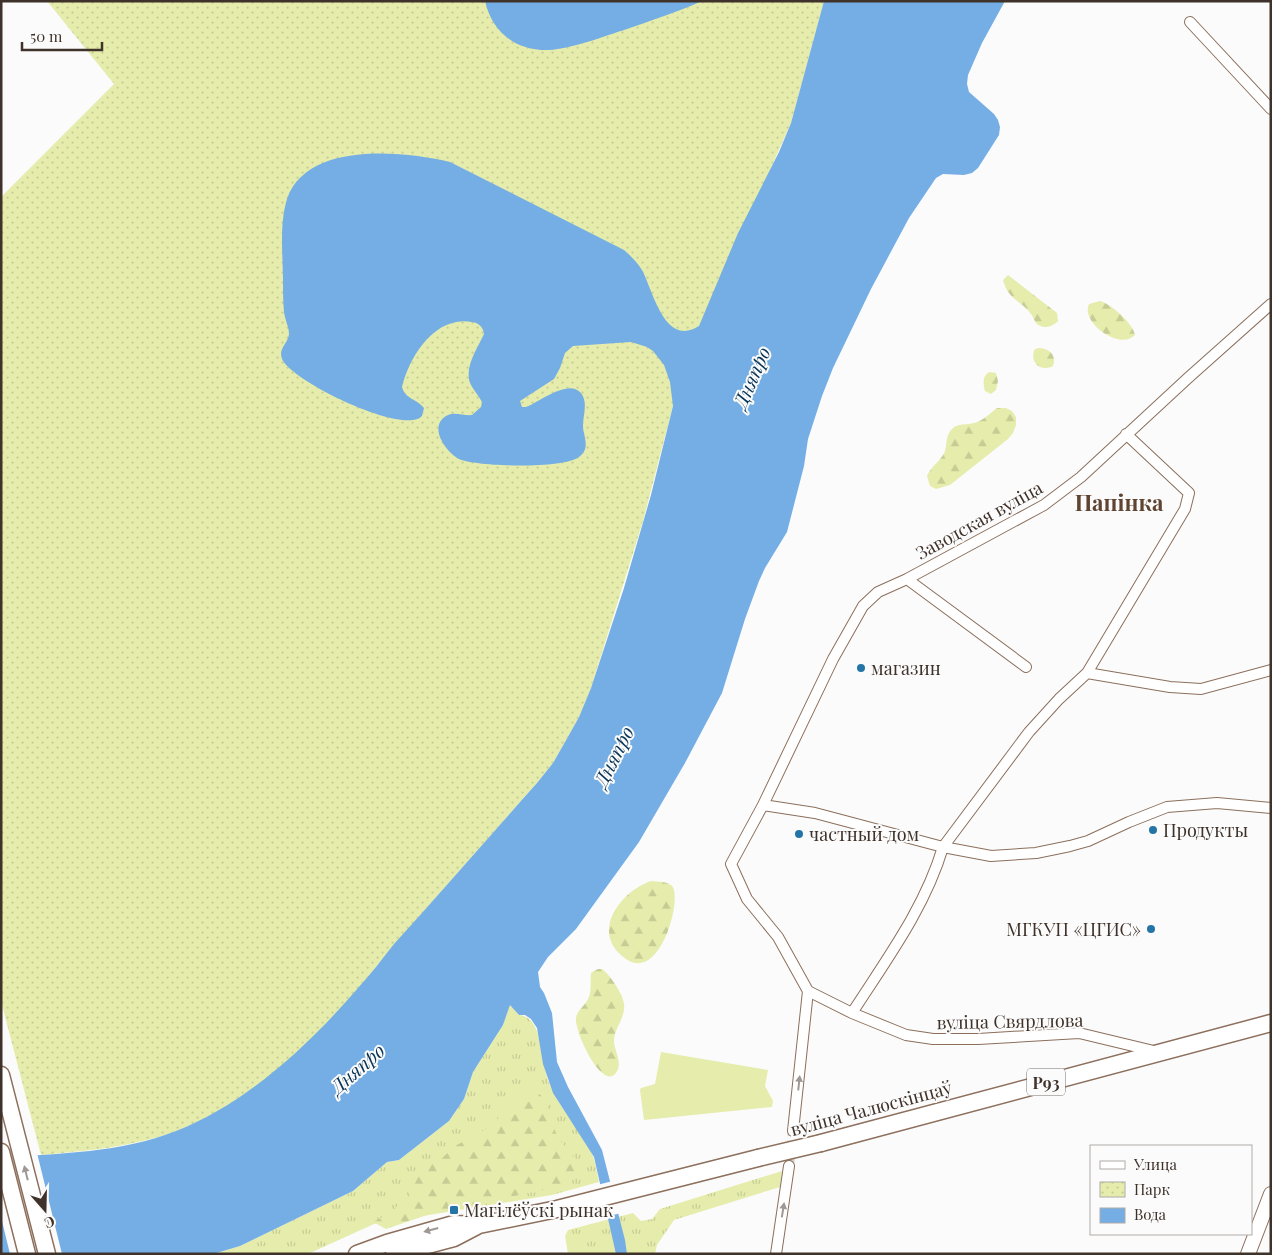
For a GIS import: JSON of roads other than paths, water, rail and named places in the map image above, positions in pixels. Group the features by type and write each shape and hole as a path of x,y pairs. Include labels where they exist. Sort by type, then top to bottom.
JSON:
{"main road":[{"name":"вуліца Чалюскінцаў","path":"357,1254 387,1243 454,1224 479,1225 557,1209 821,1143 1271,1022"},
{"path":"1,1075 46,1254"},
{"path":"1,1152 27,1254"},
{"name":"вуліца Чалюскінцаў","path":"394,1254 454,1238 479,1225"}],"street":[{"path":"1190,22 1271,109"},
{"name":"Заводская вуліца","path":"808,991 778,938 747,899 731,864 763,805 833,659 863,606 878,592 907,579 1044,505 1080,477 1271,304"},
{"path":"852,1013 922,903 936,870 943,847 1029,732 1087,674 1185,509 1189,493 1126,434"},
{"path":"907,579 1026,667"},
{"path":"1087,674 1170,687 1201,689 1271,670"},
{"path":"763,805 815,813 943,847 991,856 1036,853 1070,846 1088,841 1168,807 1217,802 1271,808"},
{"path":"793,1131 808,991"},
{"name":"вуліца Свярдлова","path":"808,991 852,1013 906,1035 933,1039 978,1039 1079,1033 1159,1052"},
{"path":"776,1254 789,1166"},
{"path":"1248,1254 1271,1194"}],"water":[{"path":"485,1 702,1 665,16 598,38 549,50 526,47 508,38 493,22"},
{"name":"Дняпро","path":"824,1 1005,1 982,43 968,75 967,84 969,92 994,114 998,120 1000,127 999,135 978,168 972,173 964,175 943,174 936,178 909,218 871,289 833,368 808,439 804,466 787,532 759,581 722,693 685,763 639,842 576,929 548,957 538,972 540,987 552,1013 557,1062 568,1087 602,1150 627,1254 616,1254 594,1157 553,1093 543,1064 537,1028 531,1019 525,1015 519,1015 510,1005 503,1025 473,1072 464,1099 449,1121 399,1160 387,1162 353,1191 240,1246 213,1254 1,1254 1,1158 90,1151 134,1144 176,1131 202,1119 252,1088 298,1051 339,1009 537,783 553,763 565,742 579,717 591,688 624,588 651,495 673,406 670,382 664,365 653,351 647,347 631,342 573,346 565,353 554,379 520,401 522,407 526,407 554,392 569,388 576,389 584,398 583,428 586,443 584,452 579,457 570,461 556,464 520,466 469,462 454,456 444,445 439,433 441,421 449,415 472,415 481,407 482,402 469,379 472,359 484,334 482,327 477,323 459,322 446,325 435,332 417,351 402,387 408,397 424,408 422,416 411,420 394,419 372,413 326,392 290,369 281,355 289,334 283,304 282,230 287,199 298,180 314,167 335,159 358,155 408,155 450,162 624,250 642,270 661,314 668,323 677,329 687,331 699,326 738,233 779,152 791,123"}],"tunnel":[{"path":"789,1166 793,1131"}],"place":[{"name":"магазин","path":"861,668"},
{"name":"Продукты","path":"1153,830"},
{"name":"частный дом","path":"799,834"},
{"name":"МГКУП «ЦГИС»","path":"1151,929"},
{"name":"Магілёўскі рынак","path":"454,1210"}],"district":[{"name":"Папінка","path":"1119,502"}]}
